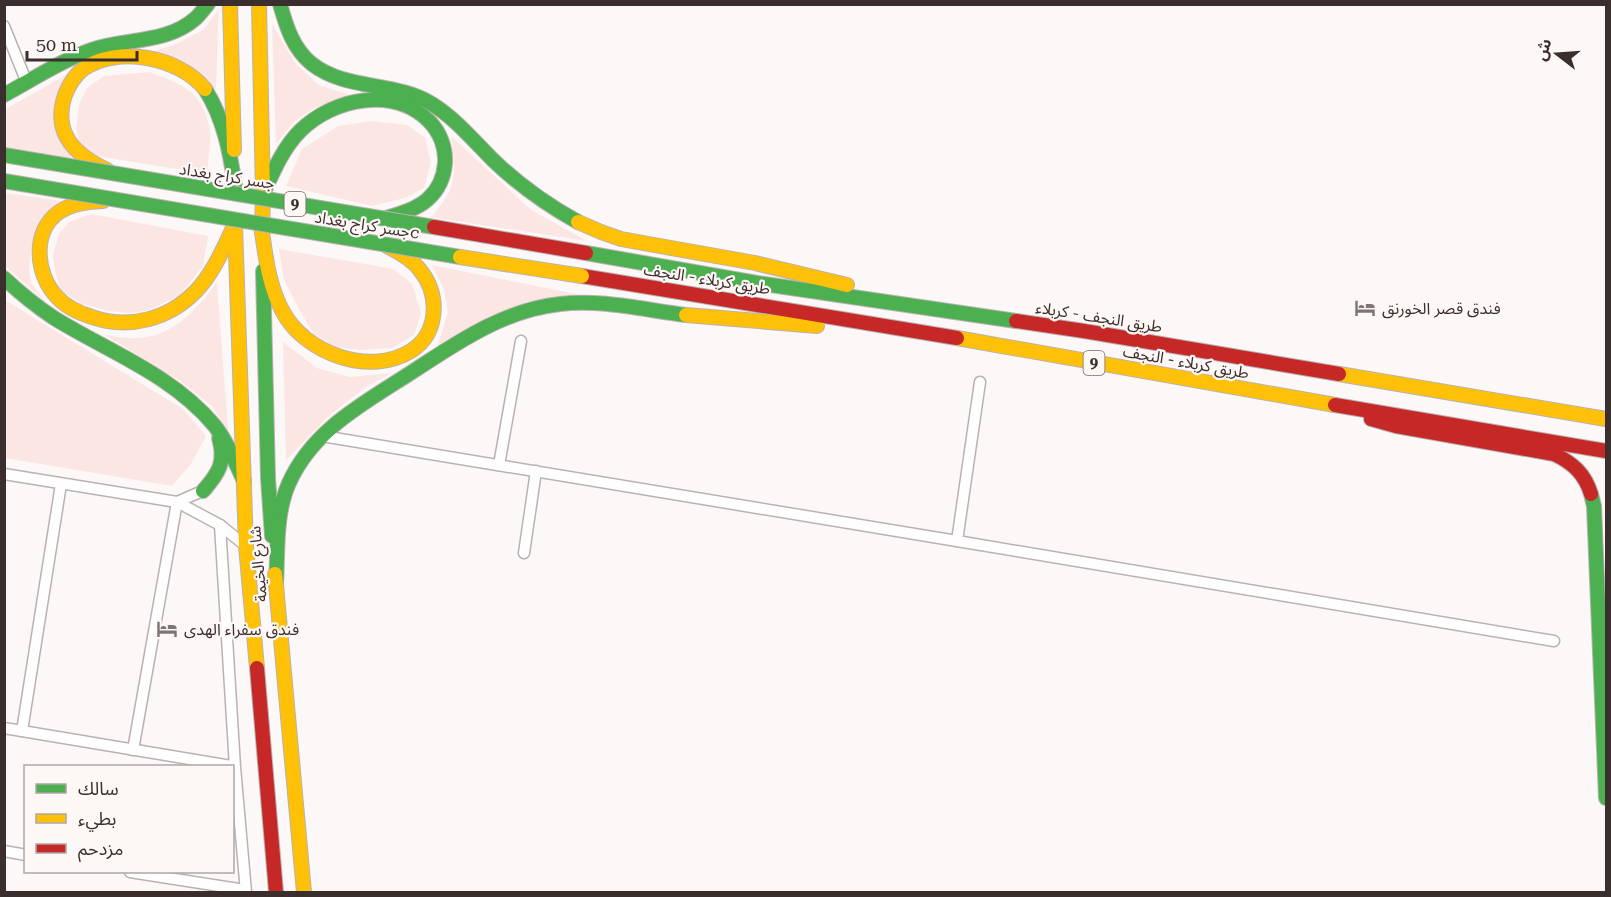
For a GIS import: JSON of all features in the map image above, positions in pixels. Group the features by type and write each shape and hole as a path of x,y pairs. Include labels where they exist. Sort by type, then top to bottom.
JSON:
{"main road":[{"path":"4,95 94,49 176,31 187,26 208,4"},
{"path":"230,4 235,186"},
{"path":"259,4 262,232 268,271 275,294 283,312 303,337 324,351 337,356 348,359 378,360 400,356 411,351 427,335 435,311 434,299 426,277 411,259 382,244"},
{"path":"280,4 294,42 312,64 338,78 394,89 423,99 437,107 519,183 544,202 602,234 806,274 943,310"},
{"path":"126,176 94,165 80,155 67,139 62,128 61,117 64,97 72,81 85,68 95,62 130,57 153,59 172,64 191,75 202,86 219,117 231,160 235,186"},
{"path":"263,194 282,156 308,123 328,111 351,102 374,100 397,103 418,111 434,125 444,143 445,166 443,177 427,200 401,214 386,218"},
{"name":"جسر كراج بغداد","path":"4,155 586,253"},
{"name":"جسر كراج بغدادc","path":"4,180 582,276"},
{"name":"شارع الخيمة","path":"235,186 246,546 276,892"},
{"path":"124,201 79,203 67,207 50,221 40,242 40,264 48,286 55,295 82,314 104,320 141,322 167,312 192,295 214,268 235,224"},
{"name":"شارع الخيمة","path":"262,232 268,478 304,892"},
{"name":"طريق النجف - کربلاء","path":"586,253 764,284 1095,333 1606,419"},
{"name":"طريق کربلاء - النجف","path":"582,276 739,301 1606,451"},
{"path":"4,278 39,309 114,350 184,394 213,423 244,481"},
{"path":"276,586 283,504 289,484 300,462 322,436 364,402 483,328 521,312 540,307 594,303 782,324 938,336"},
{"path":"1339,406 1396,426 1554,454 1568,460 1585,479 1591,491 1594,506 1597,544 1606,798"},
{"path":"203,491 213,481 222,460 220,439 213,423"},
{"path":"1597,544 1606,498"}],"street":[{"path":"4,26 27,83"},
{"path":"499,465 521,341"},
{"path":"957,541 980,382"},
{"path":"177,502 203,491 225,476 238,452 242,431"},
{"path":"322,436 1554,641"},
{"path":"524,553 536,471"},
{"path":"4,474 177,502 220,525 246,546"},
{"path":"22,731 62,484"},
{"path":"133,750 177,502"},
{"path":"220,525 233,765"},
{"path":"4,728 221,765"},
{"path":"136,873 246,891 234,777"},
{"path":"4,851 24,855"}],"shaded area":[{"path":"219,9 216,89 145,54 176,44 203,30"},
{"path":"272,24 296,64 319,85 354,96 314,108 294,122 276,144"},
{"path":"149,72 180,85 195,96 201,104 210,131 207,174 97,156 80,145 76,128 79,105 87,88 104,76"},
{"path":"68,74 71,159 5,148 4,110"},
{"path":"372,121 407,125 425,138 431,163 424,188 405,198 372,206 286,186 302,149 338,126"},
{"path":"451,136 530,209 587,241 431,217 451,188 454,160"},
{"path":"5,193 68,202 31,250 29,269 31,283 45,301 5,266"},
{"path":"91,214 208,236 203,266 180,295 149,310 130,313 109,311 82,304 61,291 53,255 59,234 69,222"},
{"path":"279,249 394,269 412,284 421,313 414,335 393,348 361,350 335,347 314,334 284,280"},
{"path":"432,265 581,295 436,351 448,312 444,290"},
{"path":"217,282 228,430 212,406 179,380 105,335 130,338 159,334 182,321 201,303"},
{"path":"4,299 183,409 206,436 191,464 172,486 5,458"},
{"path":"283,342 317,368 350,377 392,373 366,387 330,415 286,460"}],"traffic: fast":[{"path":"4,95 80,54 104,46 172,32 196,18 208,4"},
{"path":"280,4 295,44 312,64 340,78 403,92 432,104 457,123 513,178 544,202 578,222"},
{"path":"205,89 222,124 235,186"},
{"path":"263,194 288,145 314,120 346,104 364,100 399,103 415,110 433,125 443,146 445,163 440,183 424,203 386,218"},
{"path":"4,155 434,227"},
{"path":"4,181 460,257"},
{"path":"586,253 764,284 1016,321"},
{"path":"263,271 268,478 272,536"},
{"path":"4,278 54,318 159,378 197,407 219,431 244,481"},
{"path":"276,586 279,520 289,483 299,464 326,432 377,394 482,329 539,307 592,303 686,315"},
{"path":"203,491 220,467 222,454 219,438"},
{"path":"1591,494 1594,506 1606,798"}],"traffic: slow":[{"path":"230,4 234,150"},
{"path":"259,4 262,232"},
{"path":"107,170 76,150 64,131 62,109 65,95 72,80 83,69 113,58 130,56 147,58 180,69 205,89"},
{"path":"103,201 75,205 59,212 44,230 40,253 44,277 57,297 78,312 106,321 134,322 148,319 174,309 185,301 208,276 235,224"},
{"path":"578,222 621,239 755,263 847,285"},
{"path":"235,225 246,546 257,668"},
{"path":"262,232 274,293 293,327 322,349 340,357 358,361 376,362 411,351 427,334 434,313 431,291 420,270 401,253 387,246"},
{"path":"460,257 582,276"},
{"path":"686,315 817,326"},
{"path":"957,338 1335,405"},
{"path":"1339,374 1606,419"},
{"path":"275,574 304,892"}],"traffic: jam":[{"path":"434,227 586,253"},
{"path":"582,276 957,338"},
{"path":"1016,321 1339,374"},
{"path":"1335,405 1606,451"},
{"path":"1371,419 1396,426 1554,454 1577,470 1591,494"},
{"path":"257,668 276,892"}],"place":[{"name":"فندق قصر الخورنق","path":"1365,308"},
{"name":"فندق سفراء الهدى","path":"167,629"}]}
